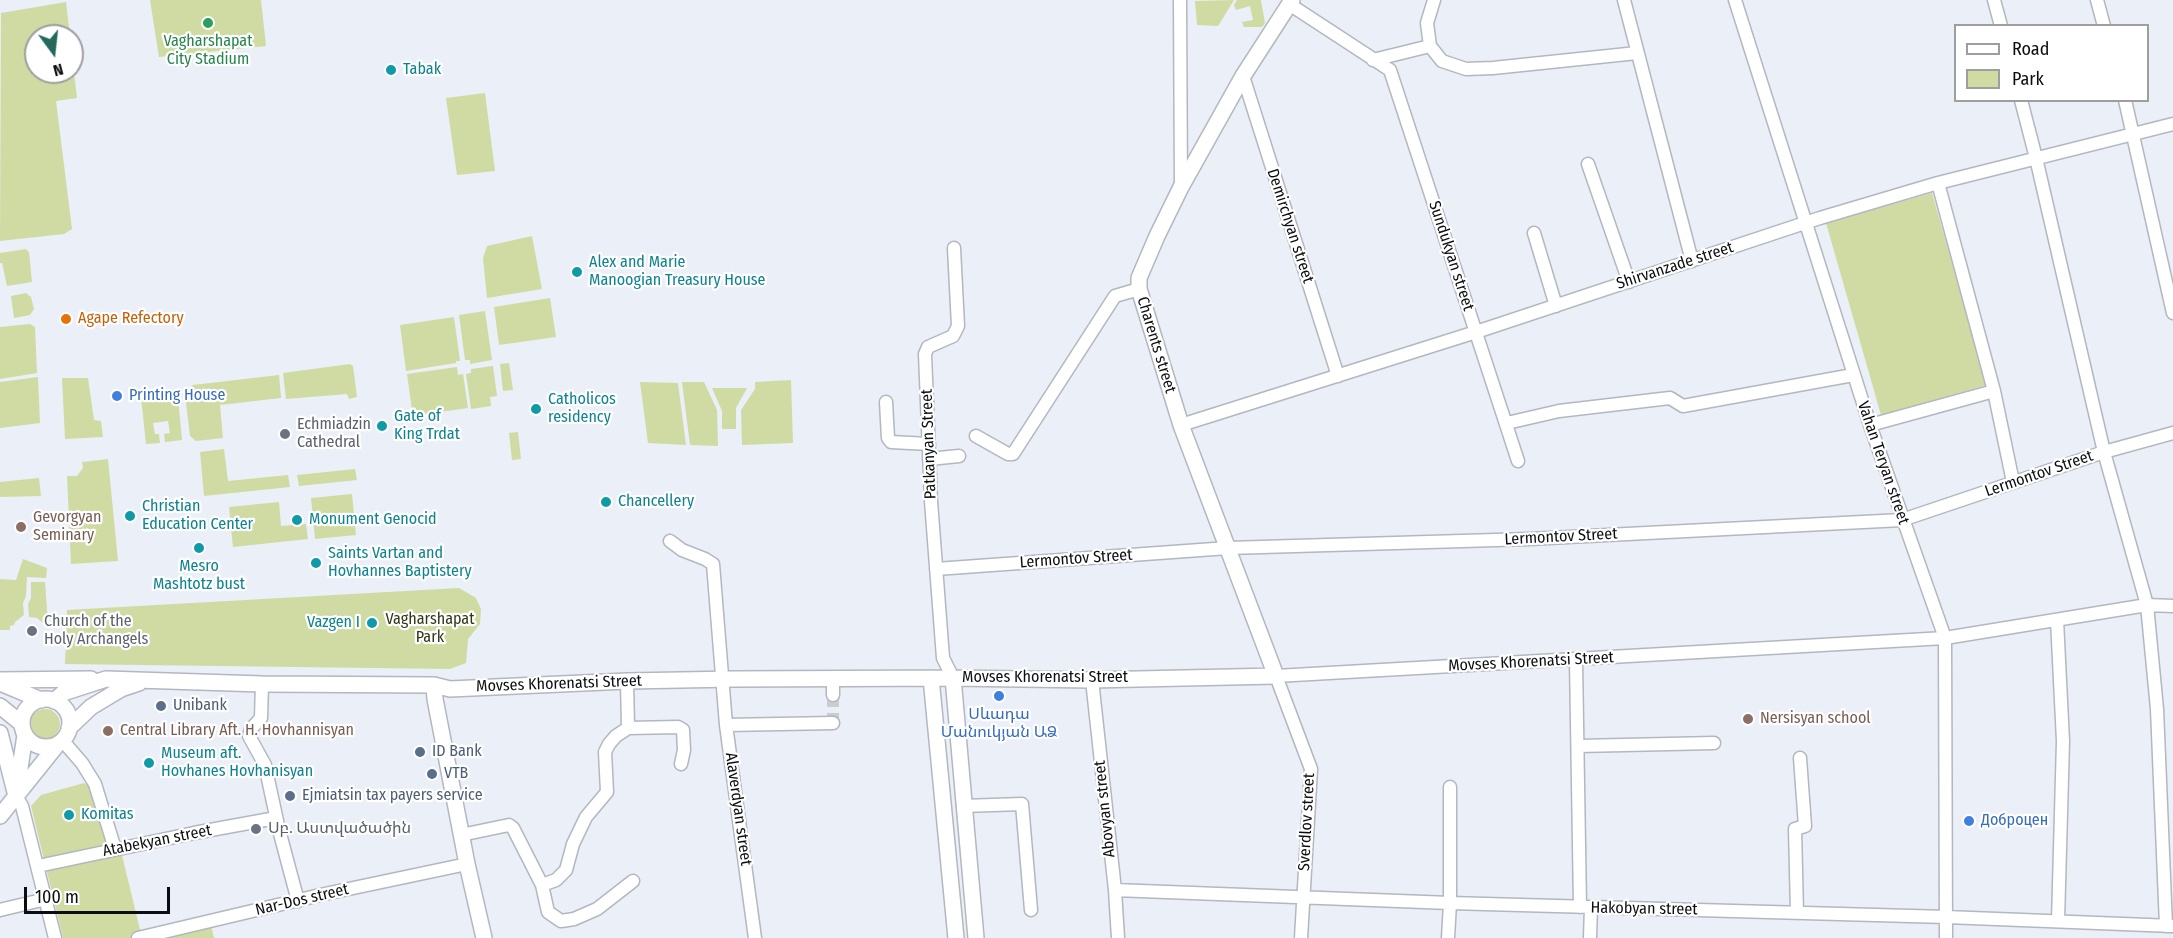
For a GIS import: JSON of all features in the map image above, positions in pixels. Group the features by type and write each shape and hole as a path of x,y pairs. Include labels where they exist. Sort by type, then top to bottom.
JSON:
{"main road":[{"name":"Charents street","path":"1276,676 1181,425 1139,289 1139,278 1181,187 1243,76 1290,2"},
{"name":"Movses Khorenatsi Street","path":"47,700 106,679 262,684 434,685 450,689 721,679 1092,680 1276,676"},
{"path":"930,678 956,938"},
{"name":"Patkanyan Street","path":"953,678 976,938"},
{"path":"0,682 106,679"},
{"name":"Movses Khorenatsi Street","path":"0,816 91,707 121,689 145,681"},
{"path":"0,682 60,704 68,715 63,738 42,747 36,745 24,729 0,706"},
{"path":"434,685 461,835 484,938"},
{"path":"16,796 27,708 47,700"},
{"path":"0,733 16,796"}],"street":[{"path":"1180,0 1181,187"},
{"path":"1434,0 1427,23 1430,46 1442,61 1466,69 1637,53"},
{"path":"1624,0 1692,261"},
{"name":"Vahan Teryan street","path":"1735,0 1853,375 1945,638 1946,938"},
{"path":"1994,0 2000,24"},
{"path":"2097,0 2103,24"},
{"name":"Sundukyan street","path":"1290,2 1390,70 1518,461"},
{"path":"1373,60 1430,46"},
{"name":"Demirchyan street","path":"1243,76 1338,376"},
{"path":"2022,102 2104,452 2147,605 2157,708 2170,926"},
{"path":"2126,102 2173,313"},
{"name":"Shirvanzade street","path":"1181,425 1938,183 2173,124"},
{"path":"1588,164 1629,282"},
{"path":"1938,183 1994,390 2013,482"},
{"path":"1534,233 1556,306"},
{"name":"Patkanyan Street","path":"953,678 943,658 925,354 928,347 953,336 958,326 954,248"},
{"path":"976,436 1008,454 1013,454 1114,296 1139,289"},
{"path":"1507,423 1559,411 1670,398 1683,406 1853,375"},
{"path":"1870,425 1994,390"},
{"path":"886,402 888,438 891,442 929,444"},
{"name":"Lermontov Street","path":"936,569 1228,548 1529,539 1902,520 2104,452 2173,433"},
{"path":"930,459 959,456"},
{"name":"Alaverdyan street","path":"670,541 682,550 713,564 726,725 755,938"},
{"name":"Movses Khorenatsi Street","path":"1276,676 1945,638 2147,605 2173,606"},
{"path":"2057,620 2063,741 2058,921"},
{"path":"930,678 943,658"},
{"path":"1576,660 1585,907 1590,938"},
{"name":"Sverdlov street","path":"1276,676 1311,769 1301,938"},
{"path":"833,678 833,695"},
{"name":"Abovyan street","path":"1092,680 1115,890 1118,938"},
{"path":"627,681 628,728"},
{"path":"262,684 261,718 251,729 249,736 265,765 276,818 298,901"},
{"path":"726,725 833,723"},
{"path":"542,885 556,880 566,870 573,844 586,817 607,792 605,752 616,736 628,728 678,727 683,730 684,750 681,764"},
{"path":"63,738 95,784 115,849"},
{"path":"1578,746 1714,743"},
{"path":"1797,913 1795,829 1805,826 1800,758"},
{"path":"1448,938 1450,787"},
{"path":"16,796 22,806 55,938"},
{"path":"963,806 1022,804 1031,910"},
{"name":"Atabekyan street","path":"38,866 276,818"},
{"path":"461,835 509,825 542,885 548,912 561,921 574,919 591,912 633,881"},
{"name":"Nar-Dos street","path":"138,938 467,864"},
{"name":"Hakobyan street","path":"1115,890 2170,926"},
{"path":"0,910 46,899"}],"green space":[{"name":"Vagharshapat City Stadium","path":"150,0 261,0 266,46 159,57"},
{"path":"1234,0 1218,26 1197,25 1195,1"},
{"path":"1237,0 1261,0 1265,23 1262,27 1244,27 1242,22 1253,20 1250,6 1236,10 1234,5"},
{"path":"66,2 69,24 24,24 24,84 75,84 77,98 56,101 72,229 64,234 0,241 1,13"},
{"path":"485,93 495,171 457,175 446,98"},
{"path":"1932,193 1987,385 1881,415 1826,223"},
{"path":"532,236 542,289 487,298 483,258 487,246"},
{"path":"26,249 29,252 32,282 7,286 2,263 0,263 0,253"},
{"path":"26,293 31,297 34,309 30,315 14,318 11,296"},
{"path":"550,298 556,337 499,345 494,307"},
{"path":"485,311 492,360 470,364 470,360 465,360 459,315"},
{"path":"454,317 460,361 406,371 400,325"},
{"path":"30,324 35,327 37,373 0,379 0,327"},
{"path":"509,363 513,390 503,391 500,364"},
{"path":"350,364 353,366 357,397 349,399 347,394 286,399 283,373"},
{"path":"493,366 497,396 490,397 491,406 471,409 466,374 471,373 471,369"},
{"path":"457,367 458,375 463,374 468,408 418,415 417,410 412,410 407,374"},
{"path":"279,375 281,398 220,405 223,438 196,441 190,436 185,394 193,385"},
{"path":"38,377 40,423 0,428 0,382"},
{"path":"62,378 88,378 94,420 101,421 103,437 65,439"},
{"path":"791,380 793,443 742,445 741,410 755,389 755,382"},
{"path":"640,382 678,383 686,445 648,443"},
{"path":"682,382 704,382 717,410 718,446 690,445"},
{"path":"712,388 747,388 736,408 736,429 722,429 722,411"},
{"path":"172,393 178,398 182,440 165,442 164,434 170,433 168,421 153,423 155,434 159,434 160,443 146,444 141,397"},
{"path":"518,432 521,459 512,460 509,433"},
{"path":"224,449 228,481 288,475 290,487 204,496 200,452"},
{"path":"108,459 118,561 71,564 67,476 77,476 83,468 82,462"},
{"path":"355,469 357,480 299,486 297,475"},
{"path":"39,478 41,496 0,497 0,482"},
{"path":"352,494 356,535 315,539 311,498"},
{"path":"279,502 281,526 306,524 308,539 233,547 229,507"},
{"path":"23,559 47,568 46,578 27,577 26,596 23,603 24,615 10,626 10,630 0,630 0,579 16,580"},
{"path":"31,582 45,582 48,624 44,624 37,618 29,617"},
{"name":"Vagharshapat Park","path":"459,588 476,598 481,609 480,624 468,639 466,663 450,669 65,664 67,610"},
{"path":"45,709 56,713 60,724 56,735 45,739 34,735 30,724 34,713"},
{"path":"84,783 94,790 121,851 142,938 63,938 31,806 41,795"},
{"path":"211,925 214,938 156,938"}],"tunnel":[{"path":"833,695 833,723"}],"place":[{"name":"Vagharshapat City Stadium","path":"208,23"},
{"name":"Tabak","path":"391,70"},
{"name":"Alex and Marie Manoogian Treasury House","path":"577,272"},
{"name":"Agape Refectory","path":"66,319"},
{"name":"Printing House","path":"117,396"},
{"name":"Catholicos residency","path":"536,409"},
{"name":"Gate of King Trdat","path":"382,426"},
{"name":"Echmiadzin Cathedral","path":"285,434"},
{"name":"Chancellery","path":"606,502"},
{"name":"Christian Education Center","path":"130,516"},
{"name":"Monument Genocid","path":"297,520"},
{"name":"Gevorgyan Seminary","path":"21,527"},
{"name":"Mesro Mashtotz bust","path":"199,548"},
{"name":"Saints Vartan and Hovhannes Baptistery","path":"316,563"},
{"name":"Vazgen I","path":"372,623"},
{"name":"Church of the Holy Archangels","path":"32,631"},
{"name":"Սևադա Մանուկյան ԱՁ","path":"999,696"},
{"name":"Unibank","path":"161,706"},
{"name":"Nersisyan school","path":"1748,719"},
{"name":"Central Library Aft. H. Hovhannisyan","path":"108,731"},
{"name":"ID Bank","path":"420,752"},
{"name":"Museum aft. Hovhanes Hovhanisyan","path":"149,763"},
{"name":"VTB","path":"432,774"},
{"name":"Ejmiatsin tax payers service","path":"290,796"},
{"name":"Komitas","path":"69,815"},
{"name":"Доброцен","path":"1969,821"},
{"name":"Սբ. Աստվածածին","path":"256,829"}]}
